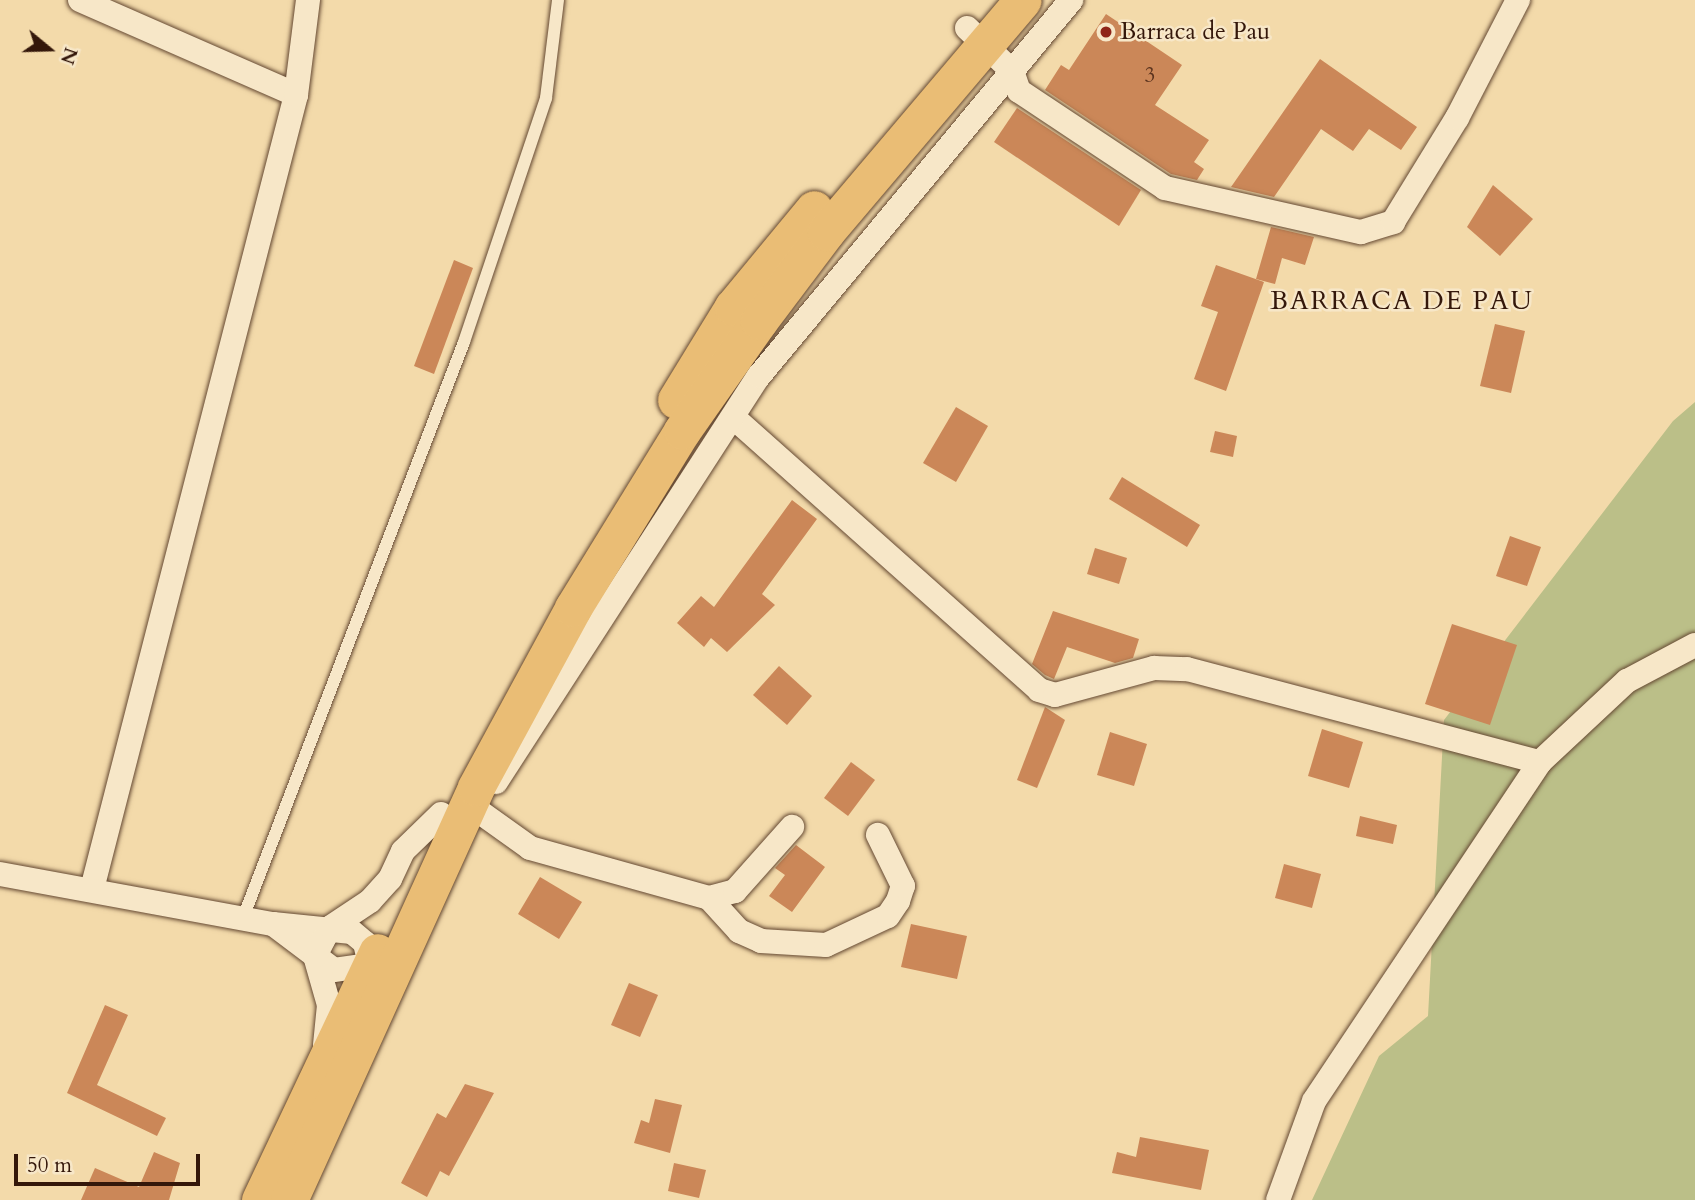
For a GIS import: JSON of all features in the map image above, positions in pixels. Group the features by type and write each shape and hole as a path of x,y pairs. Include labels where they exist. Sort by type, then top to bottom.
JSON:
{"main road":[{"path":"260,1200 324,1056 381,970 434,881 477,787 573,608 682,431 826,232 977,35 991,0"},
{"path":"289,1200 442,814 506,683 733,307 977,35 1023,0"}],"street":[{"path":"80,0 296,95"},
{"path":"92,889 296,95 308,0"},
{"path":"434,881 477,810 759,376 1071,0"},
{"path":"977,35 1012,71 1019,91 1165,187 1361,232 1393,222 1457,118 1518,0"},
{"path":"733,417 1040,690 1055,695 1154,668 1187,669 1540,762"},
{"path":"1278,1200 1314,1101 1540,762 1627,681 1695,645"},
{"path":"477,810 530,848 709,898 735,891 792,827"},
{"path":"324,1056 329,1005 315,956 331,927 370,901 390,880 403,851 442,814"},
{"path":"709,898 739,931 761,941 826,945 888,916 898,901 903,886 878,835"},
{"path":"0,874 273,924 331,927 352,932 365,943 381,970"},
{"path":"273,924 334,970 381,970"}],"lane":[{"path":"243,918 464,342 545,98 558,0"}],"green space":[{"path":"1695,402 1695,1200 1312,1200 1379,1056 1428,1016 1444,720 1673,421"}],"building":[{"path":"1106,14 1182,65 1155,105 1209,140 1194,162 1204,169 1197,180 1171,174 1045,90 1061,65 1069,70"},
{"path":"1320,59 1417,127 1401,150 1369,129 1353,151 1321,129 1274,197 1231,187"},
{"path":"1017,108 1141,190 1119,226 994,142"},
{"path":"1493,185 1533,219 1500,256 1467,227"},
{"path":"1271,227 1314,237 1305,265 1282,258 1275,284 1256,279"},
{"path":"454,260 473,268 434,374 414,366"},
{"path":"1216,265 1264,282 1226,391 1194,379 1218,312 1201,306"},
{"path":"1495,324 1525,331 1511,393 1480,386"},
{"path":"956,407 988,426 956,482 923,463"},
{"path":"1215,431 1237,436 1233,457 1210,452"},
{"path":"1122,477 1200,525 1187,547 1109,499"},
{"path":"792,500 817,519 762,594 775,605 727,652 711,638 704,647 677,623 701,596 714,607"},
{"path":"1510,536 1541,547 1527,586 1496,576"},
{"path":"1095,548 1127,558 1119,584 1087,574"},
{"path":"1053,611 1139,639 1133,658 1115,663 1067,647 1054,679 1045,675 1032,664"},
{"path":"1452,624 1517,645 1490,725 1425,704"},
{"path":"779,666 812,696 787,725 753,695"},
{"path":"1045,707 1065,720 1037,788 1017,780"},
{"path":"1322,729 1363,742 1349,788 1308,776"},
{"path":"1110,732 1147,744 1134,786 1097,775"},
{"path":"851,762 875,780 848,816 824,798"},
{"path":"1360,816 1397,825 1393,844 1356,836"},
{"path":"796,845 825,867 792,912 769,896 785,875 775,868"},
{"path":"1284,864 1321,874 1312,908 1275,898"},
{"path":"540,877 582,902 559,939 518,914"},
{"path":"911,924 967,936 957,979 901,967"},
{"path":"629,983 658,995 640,1037 611,1025"},
{"path":"105,1005 128,1015 97,1085 166,1118 157,1136 67,1093"},
{"path":"465,1084 494,1093 449,1176 440,1171 427,1197 401,1183 437,1113 446,1118"},
{"path":"655,1099 682,1105 670,1153 634,1143 641,1120 649,1123"},
{"path":"1140,1137 1209,1150 1201,1190 1112,1173 1117,1152 1136,1157"},
{"path":"154,1152 180,1163 169,1200 81,1200 95,1168 139,1187"},
{"path":"674,1163 706,1170 699,1198 668,1191"}],"place":[{"name":"Barraca de Pau","path":"1106,32"}],"district":[{"name":"BARRACA DE PAU","path":"1402,301"}]}
